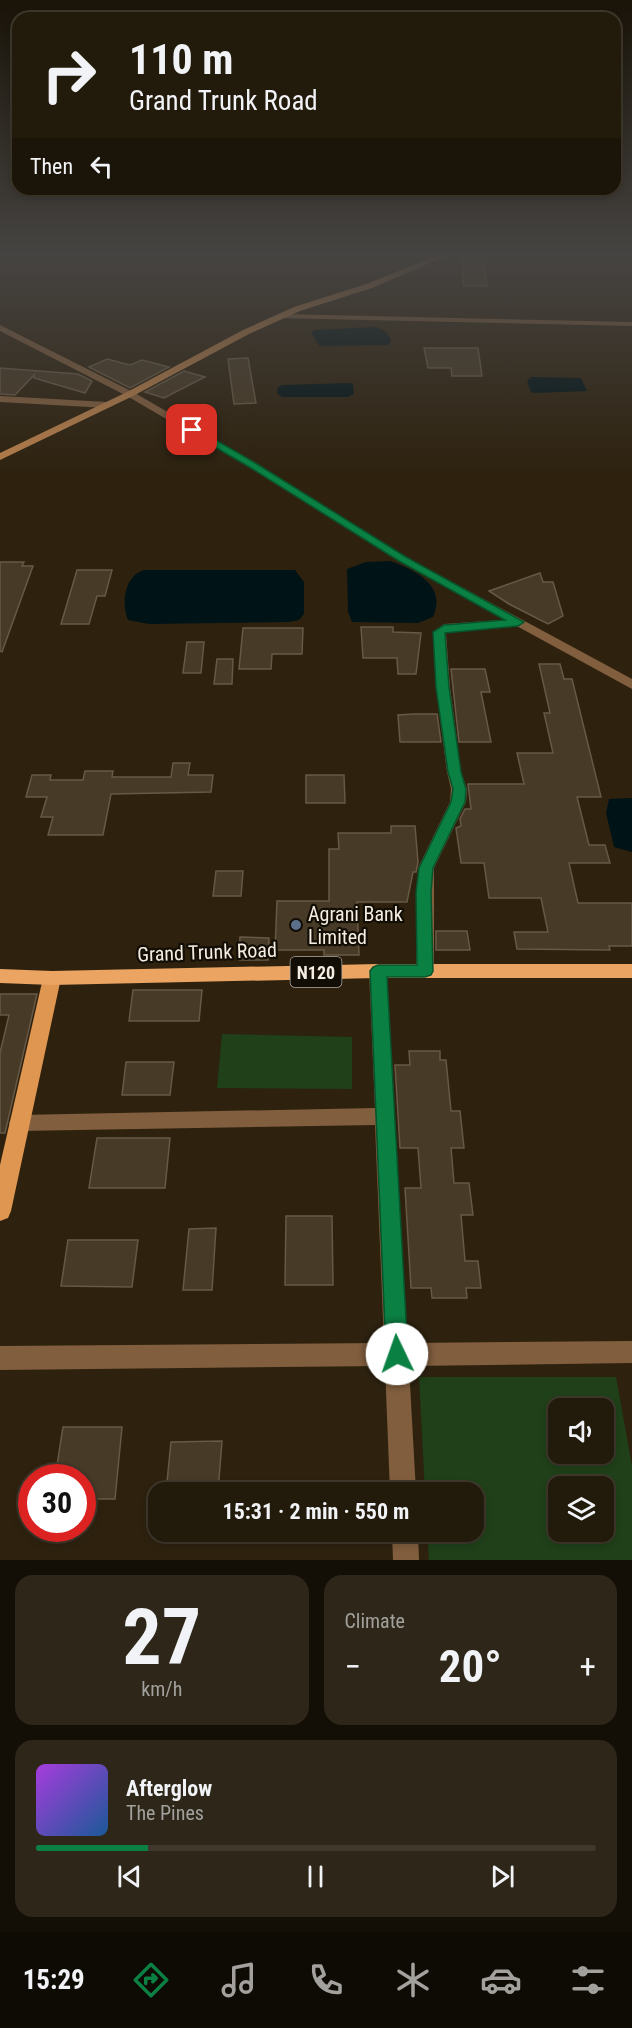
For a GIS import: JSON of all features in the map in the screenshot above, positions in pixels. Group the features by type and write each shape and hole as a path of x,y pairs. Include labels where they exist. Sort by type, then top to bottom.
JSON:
{"highway":[{"name":"Grand Trunk Road","path":"0,976 52,978 378,971 632,971"}],"main road":[{"path":"0,457 130,394 258,327"},
{"path":"0,1211 52,978"}],"street":[{"path":"0,328 130,394 254,466 402,559 632,685"},
{"path":"0,399 107,405"},
{"path":"425,971 426,868 454,810 459,789 454,772 443,687 439,632 444,628 518,622"},
{"path":"378,971 403,1482"},
{"path":"19,1123 385,1116"},
{"path":"0,1358 632,1352"},
{"path":"405,1542 406,1560"}],"green space":[{"path":"222,1034 352,1037 352,1089 217,1088"},
{"path":"419,1377 616,1377 632,1466 632,1560 429,1560 428,1542 484,1542 484,1482 424,1482"}],"shaded area":[{"path":"375,327 387,334 391,342 388,345 319,346 311,332 315,330"},
{"path":"531,377 581,378 587,391 531,392 527,381"},
{"path":"353,384 354,394 348,397 282,397 277,393 278,387 282,385"},
{"path":"390,561 419,574 432,588 436,596 433,617 418,623 352,622 348,612 347,569 366,562"},
{"path":"144,570 295,570 304,582 304,614 299,620 289,622 149,624 128,620 125,599 128,584 137,573"},
{"path":"632,798 632,852 614,847 606,813 609,799"}],"building":[{"path":"424,348 478,348 482,376 452,376 451,368 428,368"},
{"path":"248,358 256,403 234,404 228,359"},
{"path":"107,359 130,365 142,360 169,367 130,388 89,367"},
{"path":"0,368 78,374 92,381 85,393 34,378 34,375 15,395 0,394"},
{"path":"184,371 205,377 164,398 145,392"},
{"path":"0,562 24,562 22,566 33,566 2,652 0,651"},
{"path":"77,570 112,570 105,596 97,596 89,624 61,624"},
{"path":"540,573 543,582 553,582 563,616 548,624 489,591"},
{"path":"361,627 393,627 393,632 421,633 416,674 398,674 397,658 363,658"},
{"path":"243,628 303,628 302,654 272,654 271,669 239,669"},
{"path":"187,642 204,642 201,673 183,673"},
{"path":"217,659 233,659 232,684 214,684"},
{"path":"539,664 560,664 564,679 572,679 601,797 577,797 589,845 605,845 610,863 569,863 578,903 632,903 632,946 609,946 610,950 517,949 514,932 548,932 541,898 489,898 484,863 461,863 456,828 461,826 460,819 465,809 471,809 468,784 524,784 517,753 553,753 544,713 550,713"},
{"path":"451,669 485,669 490,692 481,692 491,742 459,742"},
{"path":"437,714 441,742 400,742 398,715"},
{"path":"173,763 190,763 188,775 213,775 211,792 111,794 103,835 48,835 53,817 41,817 47,797 26,797 32,775 51,775 50,780 83,780 85,771 113,771 112,777 171,777"},
{"path":"306,775 344,775 345,803 306,803"},
{"path":"391,826 415,826 418,862 416,872 413,872 407,902 357,902 359,955 324,955 324,950 275,950 277,901 329,901 329,849 339,849 338,833 391,833"},
{"path":"216,871 243,871 241,896 213,896"},
{"path":"436,931 467,931 470,950 436,950"},
{"path":"240,937 269,938 268,960 239,960"},
{"path":"133,990 202,990 199,1021 129,1021"},
{"path":"0,994 37,994 5,1133 0,1133 0,1053 9,1015 0,1015"},
{"path":"409,1051 440,1051 440,1060 446,1060 451,1111 460,1111 464,1148 451,1148 454,1183 469,1183 473,1215 461,1215 465,1261 478,1261 481,1288 466,1288 467,1298 432,1298 431,1288 411,1288 405,1188 421,1188 418,1148 400,1148 395,1065 410,1065"},
{"path":"126,1062 174,1062 170,1095 122,1095"},
{"path":"97,1138 170,1138 165,1188 89,1188"},
{"path":"286,1216 332,1216 333,1285 285,1285"},
{"path":"216,1228 212,1290 183,1290 189,1229"},
{"path":"68,1240 138,1240 132,1287 61,1286"},
{"path":"63,1427 122,1427 115,1499 96,1499 96,1464 57,1464"},
{"path":"222,1441 219,1482 167,1482 171,1442"}],"place":[{"name":"Agrani Bank Limited","path":"296,925"}],"route":[{"path":"192,430 402,559 518,622 444,628 439,632 443,687 454,772 459,789 458,802 426,868 425,971 378,971 397,1354"}]}
